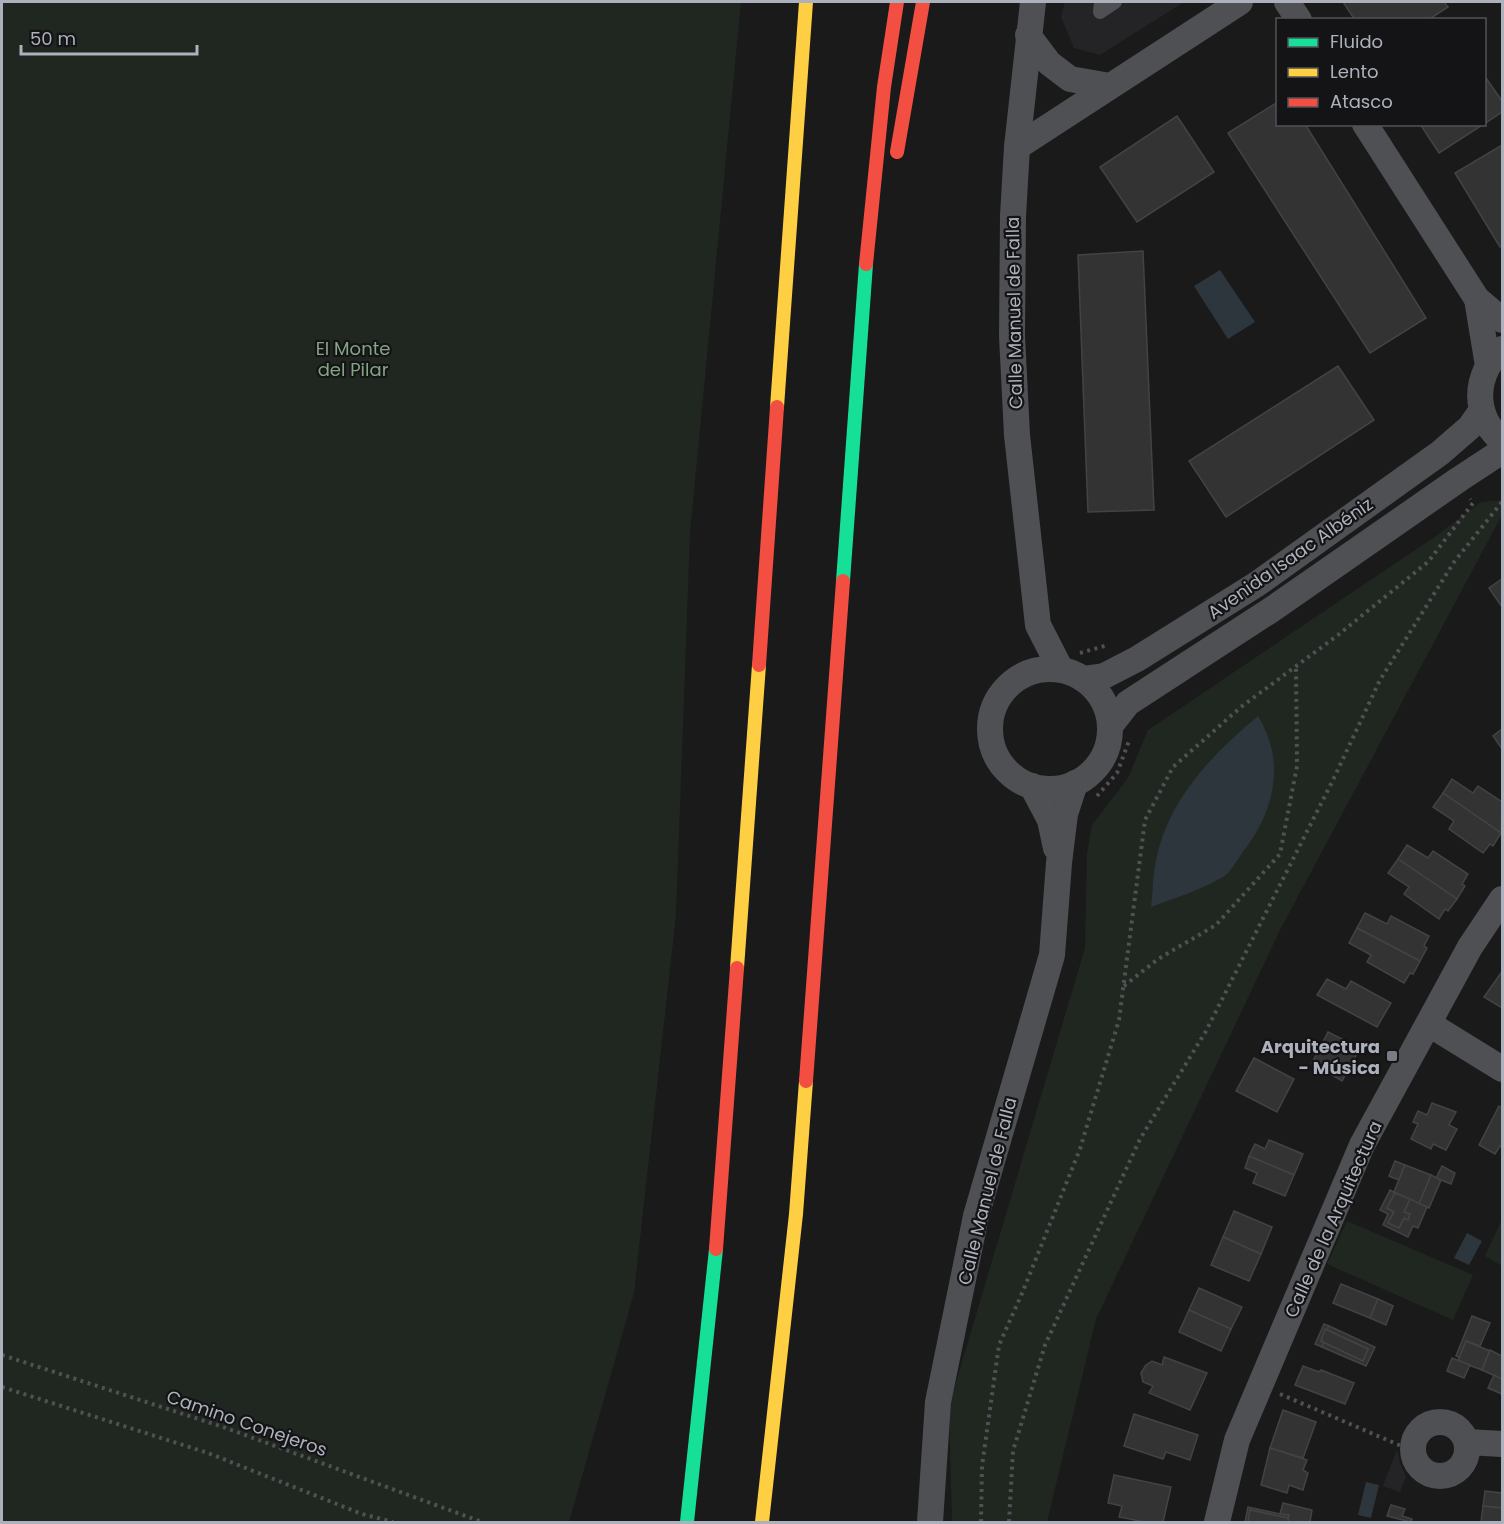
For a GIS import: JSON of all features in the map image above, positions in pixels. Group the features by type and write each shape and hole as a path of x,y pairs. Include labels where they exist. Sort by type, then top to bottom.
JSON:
{"highway":[{"path":"687,1522 720,1207 806,2"},
{"path":"762,1522 796,1214 838,662 851,456 884,87 897,2"},
{"path":"868,255 901,138 923,2"},
{"path":"791,208 818,36"}],"street":[{"name":"Calle Manuel de Falla","path":"1020,676 1038,625 1017,435 1012,288 1017,147 1033,2"},
{"path":"1287,2 1298,18"},
{"path":"1017,147 1236,3"},
{"path":"1028,35 1049,63 1070,79 1110,86"},
{"path":"1366,126 1477,299 1495,357 1480,387 1481,411 1492,432 1503,441"},
{"path":"1477,299 1503,320"},
{"name":"Avenida Isaac Albéniz","path":"1072,674 1104,676 1137,659 1257,584 1440,453 1470,427 1481,411"},
{"name":"Avenida Isaac Albéniz","path":"1110,726 1128,703 1271,610 1503,451"},
{"name":"Calle Manuel de Falla","path":"1038,625 1072,674"},
{"path":"1040,669 1072,674 1097,692 1106,708 1110,726 1106,749 1094,769 1075,783 1054,788 1032,786 1016,779 1003,767 994,752 990,735 990,718 996,701 1020,676 1040,669"},
{"name":"Calle Manuel de Falla","path":"930,1522 938,1402 976,1216 1052,955 1065,814 1075,783"},
{"name":"Calle Manuel de Falla","path":"1032,786 1050,820 1059,863"},
{"name":"Calle de la Arquitectura","path":"1217,1522 1237,1440 1362,1145 1470,947 1503,899"},
{"path":"1429,1024 1503,1069"},
{"path":"1433,1422 1450,1423 1458,1427 1467,1442 1465,1460 1460,1468 1444,1476 1424,1471 1417,1464 1413,1451 1417,1434 1433,1422"},
{"path":"1467,1442 1503,1444"}],"lane":[{"path":"1101,2 1100,12 1115,2"}],"path":[{"path":"981,1522 982,1467 999,1345 1080,1149 1119,1020 1145,820 1173,766 1241,707 1338,635 1428,562 1473,503 1458,480"},
{"path":"1009,1522 1013,1451 1045,1345 1140,1139 1206,1031 1333,780 1380,680 1454,562 1503,502"},
{"path":"1124,986 1158,959 1216,925 1280,854 1297,766 1296,667"},
{"name":"Camino Conejeros","path":"2,1355 226,1428 482,1522"},
{"path":"1260,1386 1413,1451"},
{"path":"2,1387 208,1453 362,1514 393,1522"}],"shaded area":[{"path":"1065,2 1184,2 1100,55 1074,48 1061,17"},
{"path":"1220,270 1255,322 1228,339 1194,286"},
{"path":"1258,716 1267,733 1274,768 1269,803 1254,836 1227,874 1220,879 1151,907 1157,856 1172,814 1183,795 1210,761"},
{"path":"1467,1233 1482,1241 1469,1265 1454,1258"},
{"path":"1397,1450 1406,1477 1400,1492 1383,1486"},
{"path":"1366,1482 1379,1485 1371,1518 1358,1515"}],"green space":[{"name":"El Monte del Pilar","path":"2,2 741,2 690,533 676,915 634,1293 569,1522 2,1522"},
{"path":"1502,500 1502,515 1280,930 1096,1319 1047,1522 952,1522 949,1406 1085,948 1087,854 1092,825 1128,778 1148,730 1436,536 1481,502"},
{"path":"1502,1219 1502,1266 1485,1256"},
{"path":"1347,1221 1473,1275 1453,1320 1327,1264"}],"building":[{"path":"1343,2 1444,2 1448,7 1431,18 1354,18"},
{"path":"1486,78 1502,101 1502,112 1486,123"},
{"path":"1276,103 1276,126 1306,126 1426,318 1370,353 1228,133"},
{"path":"1177,116 1214,172 1137,222 1100,167"},
{"path":"1421,126 1481,126 1439,153"},
{"path":"1502,145 1502,246 1500,247 1455,173"},
{"path":"1143,251 1154,510 1088,512 1078,255"},
{"path":"1338,366 1374,420 1226,517 1189,461"},
{"path":"1502,579 1502,607 1489,588"},
{"path":"1502,729 1502,749 1493,736"},
{"path":"1452,779 1473,793 1478,786 1502,802 1501,833 1443,793"},
{"path":"1443,793 1501,833 1493,846 1490,844 1483,853 1449,829 1454,821 1433,807"},
{"path":"1407,845 1428,858 1433,851 1468,874 1462,884 1465,886 1457,899 1398,859"},
{"path":"1398,859 1457,899 1448,911 1445,909 1439,919 1404,894 1409,887 1388,873"},
{"path":"1365,913 1387,924 1391,916 1429,936 1424,946 1427,948 1420,961 1357,928"},
{"path":"1357,928 1420,961 1413,974 1410,973 1404,983 1367,962 1371,955 1349,943"},
{"path":"1501,973 1502,975 1502,1008 1484,997"},
{"path":"1327,979 1346,989 1351,981 1391,1003 1377,1027 1317,995"},
{"path":"1328,1032 1360,1048 1342,1081 1312,1063"},
{"path":"1254,1058 1294,1079 1277,1112 1236,1091"},
{"path":"1432,1103 1456,1112 1449,1125 1457,1129 1446,1150 1433,1144 1431,1149 1411,1139 1418,1124 1413,1122 1418,1111 1427,1115"},
{"path":"1499,1106 1502,1108 1502,1147 1500,1146 1495,1154 1479,1145"},
{"path":"1269,1140 1303,1154 1294,1175 1249,1156 1255,1144 1265,1149"},
{"path":"1249,1156 1294,1175 1285,1196 1253,1183 1257,1173 1245,1168"},
{"path":"1395,1161 1405,1165 1399,1180 1389,1176"},
{"path":"1405,1165 1431,1175 1419,1204 1394,1192"},
{"path":"1442,1166 1455,1173 1451,1184 1436,1178"},
{"path":"1431,1175 1441,1180 1429,1208 1419,1204"},
{"path":"1390,1190 1395,1193 1387,1208 1394,1212 1388,1223 1399,1228 1404,1218 1408,1220 1410,1214 1404,1212 1410,1199 1427,1207 1418,1228 1413,1226 1408,1237 1383,1225 1388,1214 1380,1210"},
{"path":"1395,1193 1410,1199 1404,1212 1410,1214 1408,1220 1404,1218 1399,1228 1388,1223 1394,1212 1387,1208"},
{"path":"1234,1211 1272,1227 1261,1254 1223,1237"},
{"path":"1223,1237 1261,1254 1249,1281 1211,1265"},
{"path":"1341,1284 1378,1299 1370,1318 1333,1303"},
{"path":"1199,1288 1242,1307 1231,1329 1189,1310"},
{"path":"1378,1299 1393,1306 1386,1325 1370,1318"},
{"path":"1189,1310 1231,1329 1221,1351 1179,1332"},
{"path":"1472,1316 1490,1323 1480,1346 1466,1341 1460,1358 1456,1356"},
{"path":"1324,1324 1329,1326 1327,1330 1325,1329 1321,1341 1324,1342 1322,1347 1315,1344"},
{"path":"1329,1326 1375,1347 1366,1366 1322,1347 1324,1342 1363,1361 1368,1349 1327,1330"},
{"path":"1325,1329 1368,1349 1363,1361 1321,1341"},
{"path":"1466,1341 1490,1351 1482,1370 1458,1361"},
{"path":"1490,1350 1502,1356 1502,1379 1482,1370"},
{"path":"1164,1357 1207,1373 1190,1410 1149,1393 1153,1386 1143,1382 1141,1373 1146,1365 1152,1361 1162,1365"},
{"path":"1452,1358 1470,1365 1464,1378 1447,1371"},
{"path":"1303,1366 1319,1372 1321,1370 1354,1383 1345,1404 1295,1385"},
{"path":"1494,1375 1502,1379 1502,1394 1488,1388"},
{"path":"1283,1410 1316,1422 1303,1458 1270,1448"},
{"path":"1134,1414 1198,1435 1190,1460 1166,1452 1163,1459 1124,1446"},
{"path":"1270,1448 1307,1460 1303,1470 1308,1473 1303,1490 1289,1485 1287,1493 1261,1485"},
{"path":"1114,1475 1171,1487 1163,1522 1145,1522 1119,1517 1122,1506 1108,1503"},
{"path":"1485,1491 1502,1493 1502,1508 1483,1506"},
{"path":"1283,1503 1312,1510 1310,1522 1288,1522 1289,1515 1280,1514"},
{"path":"1391,1505 1405,1509 1402,1516 1412,1519 1411,1522 1387,1516"},
{"path":"1483,1506 1502,1508 1502,1522 1481,1522"},
{"path":"1248,1507 1289,1515 1288,1518 1250,1510 1248,1522 1245,1522"},
{"path":"1250,1510 1288,1518 1288,1522 1248,1522"}],"traffic: fast":[{"path":"843,581 866,264"},
{"path":"687,1522 716,1249"}],"traffic: slow":[{"path":"777,407 806,2"},
{"path":"737,968 759,665"},
{"path":"762,1522 796,1214 806,1081"}],"traffic: jam":[{"path":"866,264 884,87 897,2"},
{"path":"897,152 923,2"},
{"path":"759,665 777,407"},
{"path":"806,1081 843,581"},
{"path":"716,1249 737,968"}],"place":[{"name":"Arquitectura - Música","path":"1392,1056"}]}
